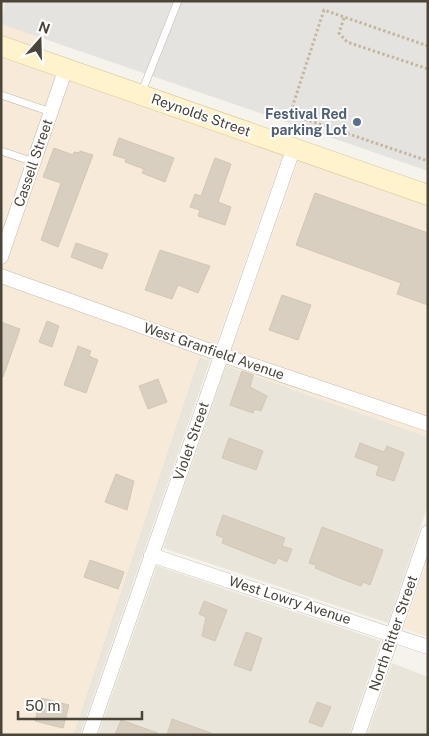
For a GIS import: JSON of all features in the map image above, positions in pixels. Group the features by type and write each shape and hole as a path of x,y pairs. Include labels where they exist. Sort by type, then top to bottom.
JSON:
{"main road":[{"name":"Reynolds Street","path":"1,46 428,195"}],"street":[{"name":"Cassell Street","path":"1,257 66,68"},
{"name":"Violet Street","path":"89,735 294,147"},
{"name":"West Granfield Avenue","path":"1,276 222,355 428,424"},
{"name":"North Ritter Street","path":"358,735 428,532"},
{"name":"West Lowry Avenue","path":"152,554 428,647"}],"lane":[{"path":"140,94 178,1"},
{"path":"1,95 51,112"},
{"path":"1,152 34,162"}],"path":[{"path":"428,46 324,10 290,114 428,161"},
{"path":"344,18 339,33 347,42 428,69"}],"shaded area":[{"path":"1,1 49,1 36,48 1,36"},
{"name":"Festival Red parking Lot","path":"6,1 428,1 428,171 1,24"},
{"path":"1,57 283,154 210,361 199,357 73,735 1,735"},
{"path":"299,159 428,205 428,437 226,366"},
{"path":"199,357 210,361 80,735 73,735"},
{"path":"226,366 428,437 428,505 388,623 163,548"},
{"path":"428,558 428,637 404,628"},
{"path":"157,566 381,641 349,735 98,735"},
{"path":"392,663 428,677 428,735 367,735"}],"building":[{"path":"119,138 174,158 165,182 142,173 144,169 125,162 126,159 113,155"},
{"path":"54,148 73,155 74,152 79,153 80,151 93,155 58,247 41,240 61,183 43,177"},
{"path":"215,158 231,164 218,202 231,207 225,225 198,216 200,210 190,207 195,194 201,196"},
{"path":"315,193 428,233 428,305 397,294 401,283 296,245"},
{"path":"76,243 108,254 102,269 71,257"},
{"path":"160,250 210,266 198,293 178,285 172,299 145,290"},
{"path":"282,295 311,305 298,340 269,330"},
{"path":"47,321 59,326 52,347 39,342"},
{"path":"1,322 20,329 3,377 1,376"},
{"path":"78,346 91,351 89,356 98,360 86,393 64,385"},
{"path":"242,371 253,375 250,387 267,396 261,411 255,409 253,413 230,405"},
{"path":"158,379 167,402 148,409 139,386"},
{"path":"229,438 263,451 256,470 222,458"},
{"path":"360,443 384,452 387,446 404,453 394,481 376,475 379,466 355,457"},
{"path":"116,474 134,481 127,510 105,502"},
{"path":"223,515 285,538 282,546 292,549 287,562 278,558 275,564 222,543 224,538 216,535"},
{"path":"322,527 383,550 370,585 363,582 361,586 347,581 315,568 316,565 309,563"},
{"path":"90,560 124,572 118,589 84,577"},
{"path":"204,601 227,610 215,641 202,636 206,617 199,614"},
{"path":"246,632 262,638 251,671 234,665"},
{"path":"41,698 69,705 63,728 35,721"},
{"path":"317,702 331,707 322,727 309,722"},
{"path":"172,719 211,733 211,735 167,735"},
{"path":"121,720 158,733 157,735 115,735"}],"place":[{"name":"Festival Red parking Lot","path":"357,122"}]}
